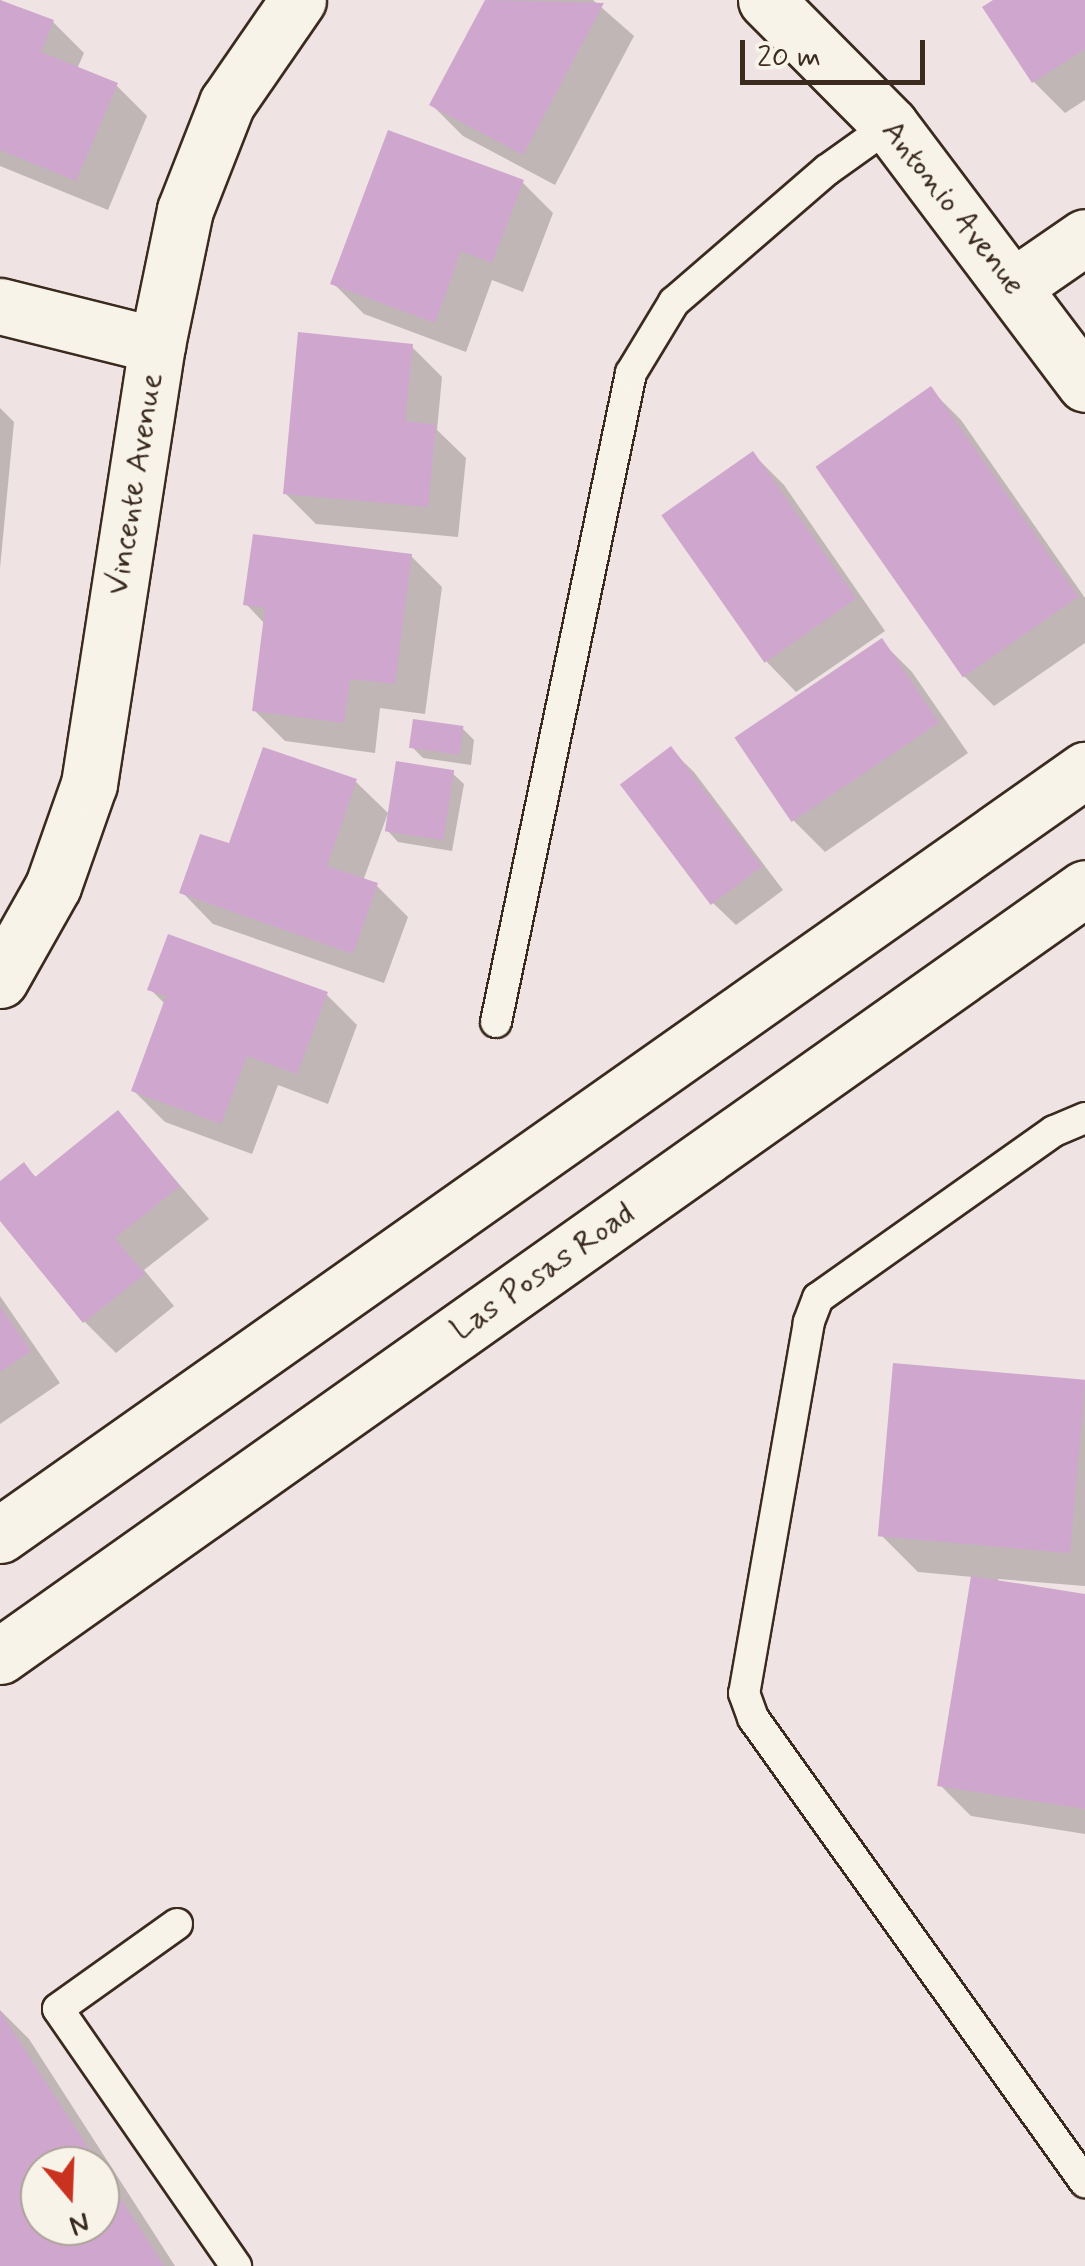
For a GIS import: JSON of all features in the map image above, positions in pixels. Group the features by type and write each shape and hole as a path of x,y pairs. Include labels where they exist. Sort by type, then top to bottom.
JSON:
{"main road":[{"name":"Vincente Avenue","path":"0,980 53,886 89,784 157,344 185,210 228,103 298,0"},
{"name":"Antonio Avenue","path":"766,0 890,125 1085,384"},
{"path":"1014,286 1085,237"},
{"path":"0,306 157,344"},
{"path":"0,1535 1085,770"},
{"name":"Las Posas Road","path":"0,1656 1085,888"}],"lane":[{"path":"496,1022 630,373 674,302 827,170 890,125"},
{"path":"1085,1118 1054,1132 818,1298 809,1322 744,1693 753,1718 1085,2182"},
{"path":"177,1924 58,2009 236,2266"}],"building":[{"path":"0,0 54,20 41,52 118,83 76,181 0,150"},
{"path":"485,0 604,3 523,155 429,105"},
{"path":"993,0 1085,0 1085,49 1032,83 982,7"},
{"path":"388,130 524,180 492,263 461,251 435,323 330,284"},
{"path":"298,332 413,344 405,421 436,425 428,507 283,494"},
{"path":"931,386 1078,597 963,677 815,467"},
{"path":"753,451 856,598 764,663 661,515"},
{"path":"253,534 412,554 395,684 350,679 344,723 252,711 265,608 243,605"},
{"path":"882,638 939,723 791,822 734,738"},
{"path":"413,719 464,726 459,755 409,748"},
{"path":"671,746 762,867 711,905 620,785"},
{"path":"263,747 357,779 327,866 378,883 353,954 179,893 200,834 229,843"},
{"path":"396,761 454,770 443,840 385,831"},
{"path":"168,934 328,992 297,1074 247,1056 221,1124 131,1091 166,996 147,990"},
{"path":"118,1110 180,1186 115,1238 145,1274 83,1323 0,1221 0,1181 24,1162 35,1177"},
{"path":"0,1306 31,1351 0,1372"},
{"path":"893,1363 1085,1380 1070,1553 878,1536"},
{"path":"971,1576 1085,1594 1085,1809 937,1786"},
{"path":"0,2011 87,2146 20,2146 20,2246 120,2246 120,2197 164,2266 0,2266"}]}
